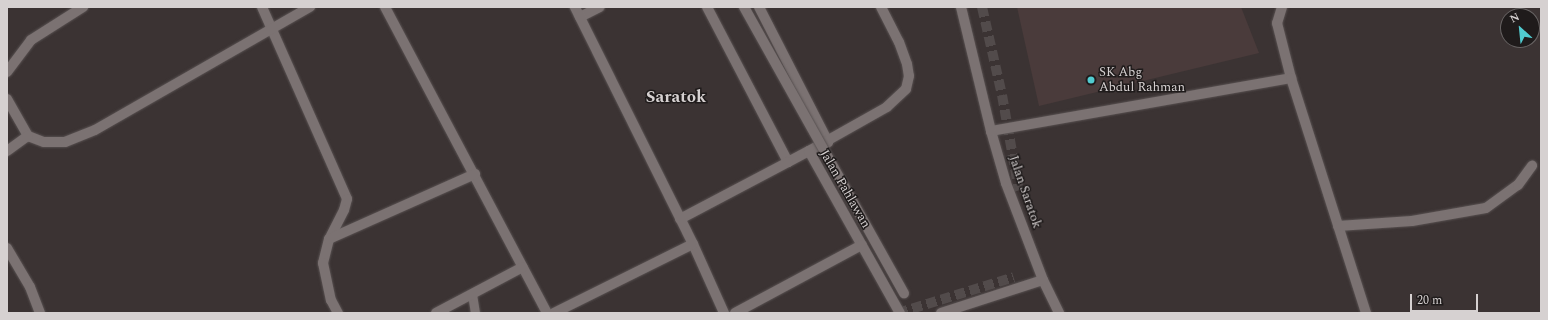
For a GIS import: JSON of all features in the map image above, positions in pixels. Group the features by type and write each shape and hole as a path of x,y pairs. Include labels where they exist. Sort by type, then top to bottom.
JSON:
{"street":[{"path":"7,72 31,40 82,7"},
{"path":"262,7 347,199 344,210 329,239 323,263 331,300 338,313"},
{"path":"7,99 28,136 44,142 65,142 78,138 310,7"},
{"path":"385,7 475,174 547,313"},
{"path":"575,7 693,244 724,313"},
{"path":"580,17 600,7"},
{"path":"707,7 788,162"},
{"path":"744,7 904,293"},
{"path":"759,7 828,142"},
{"name":"Jalan Pahlawan","path":"881,7 899,42 907,64 909,76 906,89 887,107 809,152 900,313"},
{"name":"Jalan Saratok","path":"961,7 991,131 1006,183 1043,280 1059,313"},
{"path":"1282,7 1277,23 1291,78 1366,313"},
{"path":"991,131 1291,78"},
{"path":"7,151 28,136"},
{"path":"680,219 809,152"},
{"path":"1338,226 1412,221 1486,208 1518,185 1532,166"},
{"path":"329,239 475,174"},
{"path":"554,313 693,244"},
{"path":"735,313 862,245"},
{"path":"7,248 30,287 40,313"},
{"path":"436,313 523,267"},
{"path":"941,313 1043,280"}],"lane":[{"path":"472,294 475,313"}],"shaded area":[{"name":"SK Abg Abdul Rahman","path":"1017,7 1241,7 1259,53 1039,106"}],"tunnel":[{"path":"982,7 1002,95 1019,191"},
{"path":"898,313 1014,277"}],"place":[{"name":"SK Abg Abdul Rahman","path":"1091,80"}],"district":[{"name":"Saratok","path":"676,98"}]}
